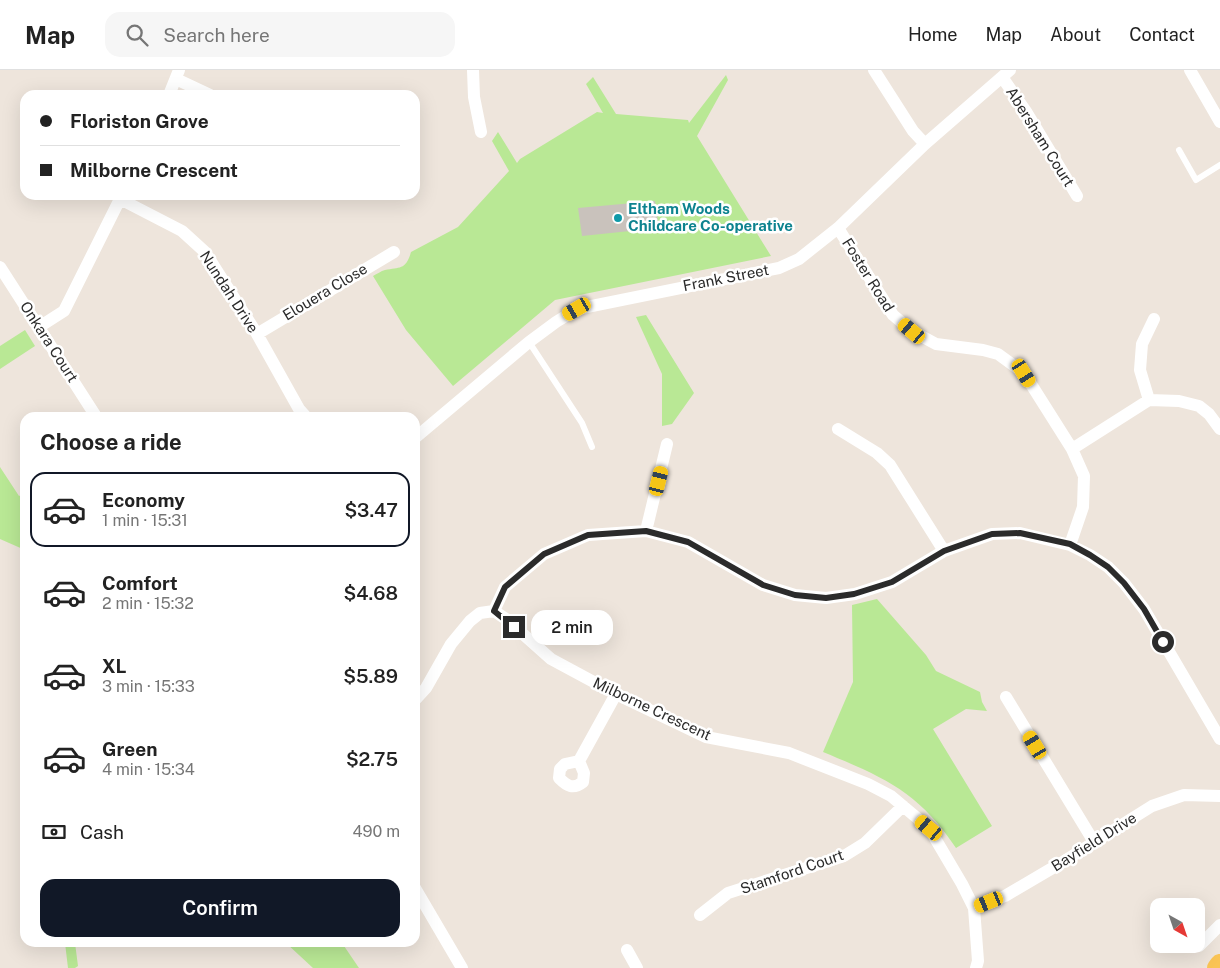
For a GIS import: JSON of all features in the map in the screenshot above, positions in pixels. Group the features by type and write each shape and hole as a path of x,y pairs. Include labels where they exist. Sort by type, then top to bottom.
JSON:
{"main road":[{"path":"1217,968 1220,964"}],"street":[{"path":"473,70 474,98 481,132"},
{"path":"874,70 913,131 925,144"},
{"path":"1190,70 1220,122"},
{"name":"Frank Street","path":"420,434 529,342 577,309 779,268 799,259 838,228 925,144 1006,74"},
{"name":"Abersham Court","path":"1006,74 1077,196"},
{"path":"171,90 178,75 202,90"},
{"path":"39,327 64,311 119,200"},
{"name":"Nundah Drive","path":"125,200 182,231 205,252 257,334 302,412"},
{"name":"Foster Road","path":"838,228 894,315 912,331 936,344 983,350 998,354 1024,373 1072,449 1084,476 1083,507 1070,544"},
{"name":"Elouera Close","path":"257,334 394,252"},
{"name":"Onkara Court","path":"0,267 93,412"},
{"path":"1149,400 1140,370 1142,344 1154,319"},
{"path":"1072,449 1149,400 1179,401 1199,406 1209,414 1220,429"},
{"path":"838,429 876,453 890,465 944,551"},
{"path":"646,531 667,444"},
{"path":"420,695 426,688 451,644 470,621 480,613 494,611 505,587 544,554 588,535 646,531 688,542 763,585 795,595 826,598 854,594 892,582 944,551 992,534 1020,533 1070,544 1108,567 1124,583 1144,609 1220,739"},
{"name":"Milborne Crescent","path":"494,611 506,619 551,659 616,694 706,737 789,753 868,784 892,796 929,828 940,844 974,908 978,961 976,968"},
{"path":"579,761 616,694"},
{"path":"1006,697 1094,842"},
{"name":"Bayfield Drive","path":"974,908 1004,896 1152,806 1184,795 1220,796"},
{"name":"Stamford Court","path":"700,914 728,893 844,856 865,843 903,806"},
{"path":"420,897 462,968"},
{"path":"1205,940 1220,925"},
{"path":"627,950 638,968"}],"lane":[{"path":"1179,150 1196,180 1220,165"},
{"path":"529,342 582,423 592,447"}],"green space":[{"path":"726,75 728,80 697,136 771,256 555,300 453,386 406,330 373,276 384,270 402,267 407,262 411,252 458,227 509,171 492,141 498,132 517,163 520,159 597,112 603,113 586,84 593,77 616,114 688,120 689,123"},
{"path":"646,315 694,393 672,424 662,426 662,374 636,317"},
{"path":"25,330 35,346 0,369 0,346"},
{"path":"0,467 20,496 20,548 0,539"},
{"path":"877,599 926,655 936,671 980,692 982,702 987,711 966,709 933,729 992,826 956,848 928,812 898,788 881,778 823,752 853,682 852,605"},
{"path":"65,947 76,947 78,966 68,968"},
{"path":"290,947 345,947 359,968 313,968"}],"building":[{"name":"Eltham Woods Childcare Co-operative","path":"655,201 659,228 582,236 578,208"}],"place":[{"name":"Eltham Woods Childcare Co-operative","path":"618,218"}],"route":[{"path":"514,627 494,611 505,587 544,554 588,535 646,531 688,542 763,585 795,595 826,598 854,594 892,582 944,551 992,534 1020,533 1070,544 1108,567 1124,583 1144,609 1163,642"}]}
